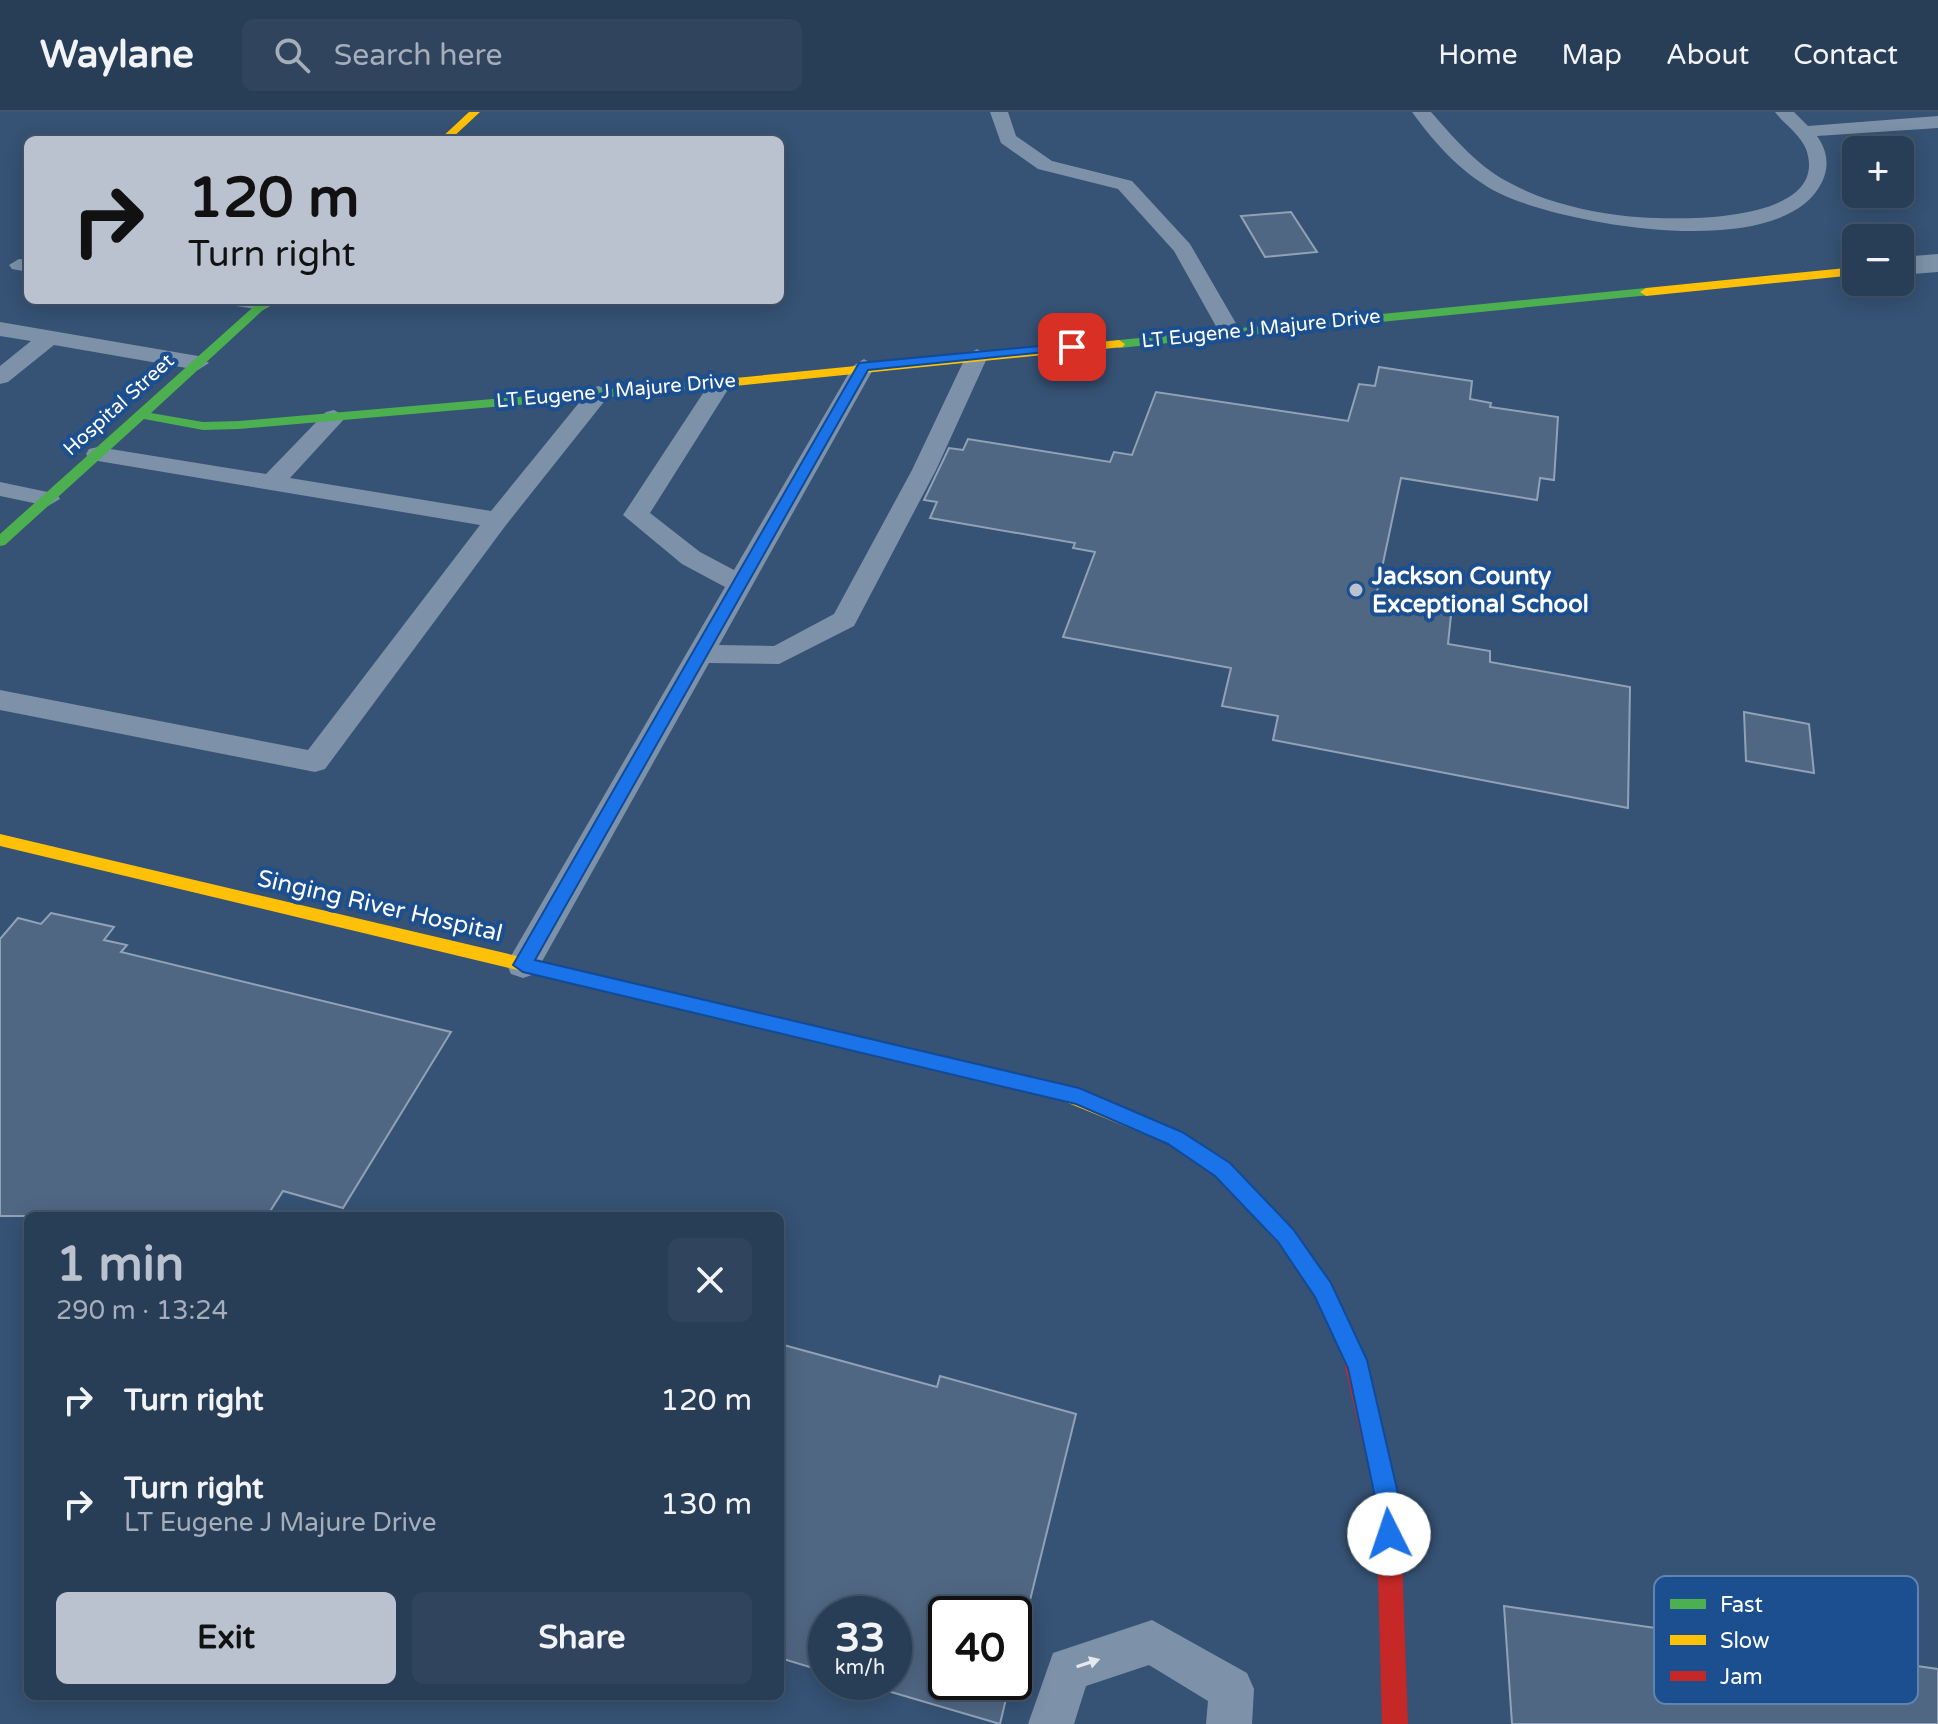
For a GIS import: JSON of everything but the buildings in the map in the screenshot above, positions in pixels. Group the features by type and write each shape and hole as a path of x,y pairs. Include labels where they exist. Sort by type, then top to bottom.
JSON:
{"street":[{"path":"448,136 475,112"},
{"path":"1914,265 1938,263"},
{"name":"LT Eugene J Majure Drive","path":"141,415 203,426 334,417 721,383 864,366 1842,272"},
{"name":"Hospital Street","path":"0,542 263,304"},
{"name":"Singing River Hospital","path":"0,840 1079,1096 1175,1138 1222,1170 1285,1236 1315,1279 1359,1368 1388,1502 1395,1724"}],"lane":[{"path":"999,112 1008,139 1045,165 1125,185 1183,248 1230,332"},
{"path":"1421,112 1471,167 1504,188 1582,215 1630,223 1719,223 1757,216 1795,203 1814,187 1818,168 1815,146 1784,112"},
{"path":"1802,132 1938,122"},
{"path":"0,329 198,363"},
{"path":"0,377 50,337"},
{"path":"700,654 779,655 844,620 924,470 977,356"},
{"path":"523,965 864,366"},
{"path":"721,383 636,515 691,558 740,584"},
{"path":"0,700 315,762 497,520 599,393"},
{"path":"272,483 334,417"},
{"path":"98,454 497,520"},
{"path":"0,489 48,499"},
{"path":"1051,1724 1069,1669 1152,1642 1231,1689 1229,1724"}],"traffic: fast":[{"path":"1119,344 1646,292"},
{"path":"0,542 264,304"},
{"path":"141,415 203,426 239,425 725,383"},
{"path":"572,976 1063,1092"}],"traffic: slow":[{"path":"448,136 475,112"},
{"path":"1646,292 1842,272"},
{"path":"725,383 1119,344"},
{"path":"0,840 572,976"},
{"path":"1063,1092 1175,1138 1222,1170 1285,1236 1323,1290 1354,1358"}],"traffic: jam":[{"path":"1354,1358 1388,1502 1395,1724"}],"place":[{"name":"Jackson County Exceptional School","path":"1356,590"}],"route":[{"path":"1072,347 864,366 523,965 1079,1096 1175,1138 1222,1170 1285,1236 1323,1290 1359,1368 1388,1502 1389,1534"}]}
